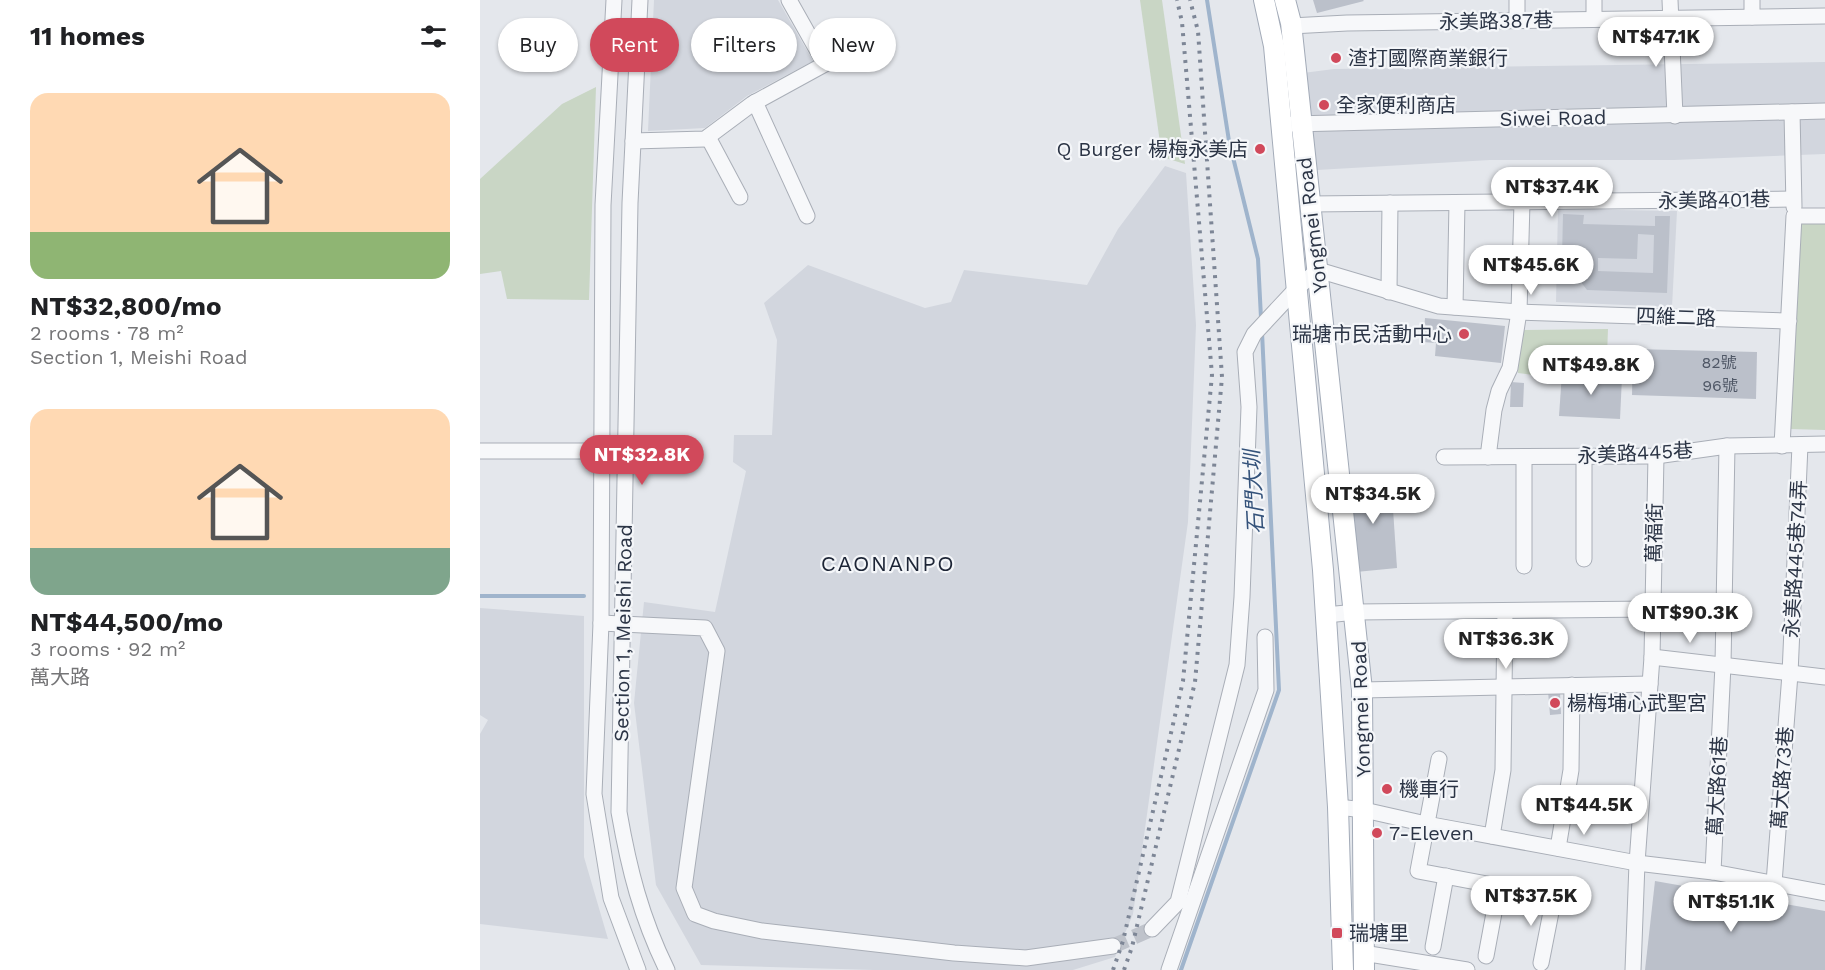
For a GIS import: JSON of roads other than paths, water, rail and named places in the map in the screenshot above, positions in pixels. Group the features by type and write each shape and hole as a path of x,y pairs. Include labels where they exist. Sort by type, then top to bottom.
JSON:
{"main road":[{"name":"Yongmei Road","path":"1264,0 1274,46 1326,615 1338,807 1343,970"},
{"name":"Yongmei Road","path":"1285,0 1291,26 1356,612 1362,690 1364,961"}],"street":[{"name":"Section 1, Meishi Road","path":"614,0 603,205 601,623 594,794 611,898 638,970"},
{"name":"Section 1, Meishi Road","path":"640,0 630,203 619,812 629,871 649,934 667,970"},
{"path":"633,141 708,137 755,102 825,64 789,0"},
{"path":"1517,0 1517,21"},
{"path":"1594,0 1594,19"},
{"path":"1670,0 1675,116"},
{"path":"1752,0 1752,17"},
{"name":"永美路387巷","path":"1291,26 1347,23 1825,16"},
{"path":"755,102 807,216"},
{"name":"Siwei Road","path":"1281,127 1301,123 1825,111"},
{"path":"1782,446 1794,216 1792,112"},
{"path":"708,137 740,197"},
{"name":"永美路401巷","path":"1310,204 1793,199"},
{"path":"1488,457 1494,410 1499,391 1510,368 1519,312 1522,202"},
{"path":"1389,292 1390,203"},
{"path":"1455,307 1457,203"},
{"path":"1794,216 1825,216"},
{"path":"1152,929 1178,902 1237,665 1242,597 1249,407 1245,352 1263,326 1296,289 1318,270"},
{"name":"四維二路","path":"1318,270 1438,306 1519,312 1789,321"},
{"name":"永美路445巷","path":"1444,457 1656,456 1727,446 1825,444"},
{"name":"永美路445巷74弄","path":"1790,674 1800,445"},
{"name":"萬大路61巷","path":"1713,872 1723,664 1727,446"},
{"path":"480,450 602,451"},
{"name":"萬福街","path":"1633,970 1637,863 1652,657 1656,456"},
{"path":"1524,457 1524,566"},
{"path":"1584,457 1584,559"},
{"path":"1326,615 1356,612 1653,609"},
{"path":"1492,836 1503,770 1505,611"},
{"path":"601,623 624,622 705,628 717,651 684,888 695,914 714,921 762,931 954,953 1026,958 1113,946"},
{"path":"1169,970 1266,690 1265,637"},
{"path":"1652,657 1825,677"},
{"name":"萬大路73巷","path":"1774,883 1790,674"},
{"path":"1362,690 1650,684"},
{"path":"1558,848 1571,770 1572,685"},
{"path":"1439,759 1418,872 1577,901"},
{"path":"1338,807 1364,810 1426,824 1637,863 1713,872 1825,893"},
{"path":"1433,947 1446,876"},
{"path":"1486,956 1499,886"},
{"path":"1541,963 1554,897"},
{"path":"1364,961 1457,969"}],"waterway":[{"name":"石門大圳","path":"1207,0 1229,141 1258,259 1261,318"},
{"name":"石門大圳","path":"1181,970 1279,690 1262,332"},
{"path":"480,596 584,596"}],"tunnel":[{"path":"1113,946 1152,929"}],"railway":[{"path":"1113,970 1123,941 1183,681 1212,375 1182,22 1177,0"},
{"path":"1124,970 1132,947 1195,682 1222,377 1198,31 1190,0"}],"place":[{"name":"渣打國際商業銀行","path":"1336,58"},
{"name":"全家便利商店","path":"1324,105"},
{"name":"Q Burger 楊梅永美店","path":"1260,149"},
{"name":"瑞塘市民活動中心","path":"1464,334"},
{"name":"楊梅埔心武聖宮","path":"1555,703"},
{"name":"機車行","path":"1387,789"},
{"name":"7-Eleven","path":"1377,833"},
{"name":"瑞塘里","path":"1337,933"}],"district":[{"name":"CAONANPO","path":"888,563"}]}
